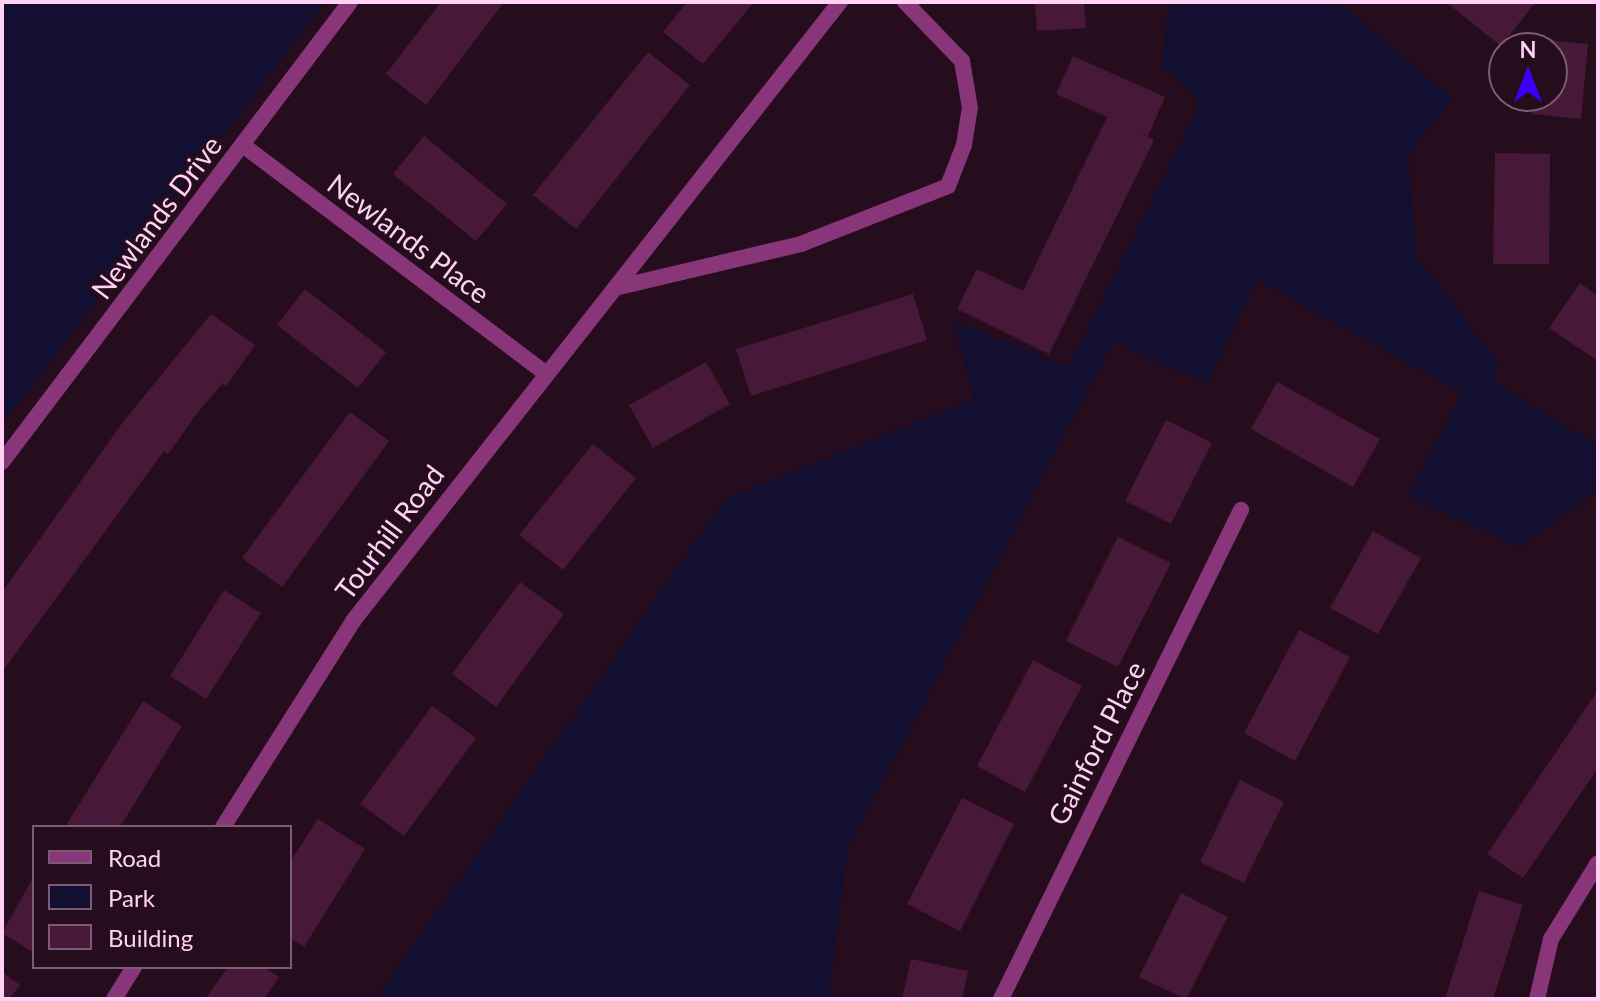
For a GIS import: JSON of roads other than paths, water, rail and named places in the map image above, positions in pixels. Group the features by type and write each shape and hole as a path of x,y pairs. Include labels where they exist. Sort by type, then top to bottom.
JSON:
{"street":[{"name":"Newlands Drive","path":"2,462 350,2"},
{"name":"Tourhill Road","path":"224,825 353,621 544,372 619,287 840,2"},
{"path":"619,287 801,244 948,186 964,145 970,108 962,61 905,2"},
{"name":"Newlands Place","path":"244,146 544,372"},
{"name":"Gainford Place","path":"1001,999 1241,510"},
{"path":"1537,999 1551,939 1598,863"},
{"path":"114,999 133,969"}]}
